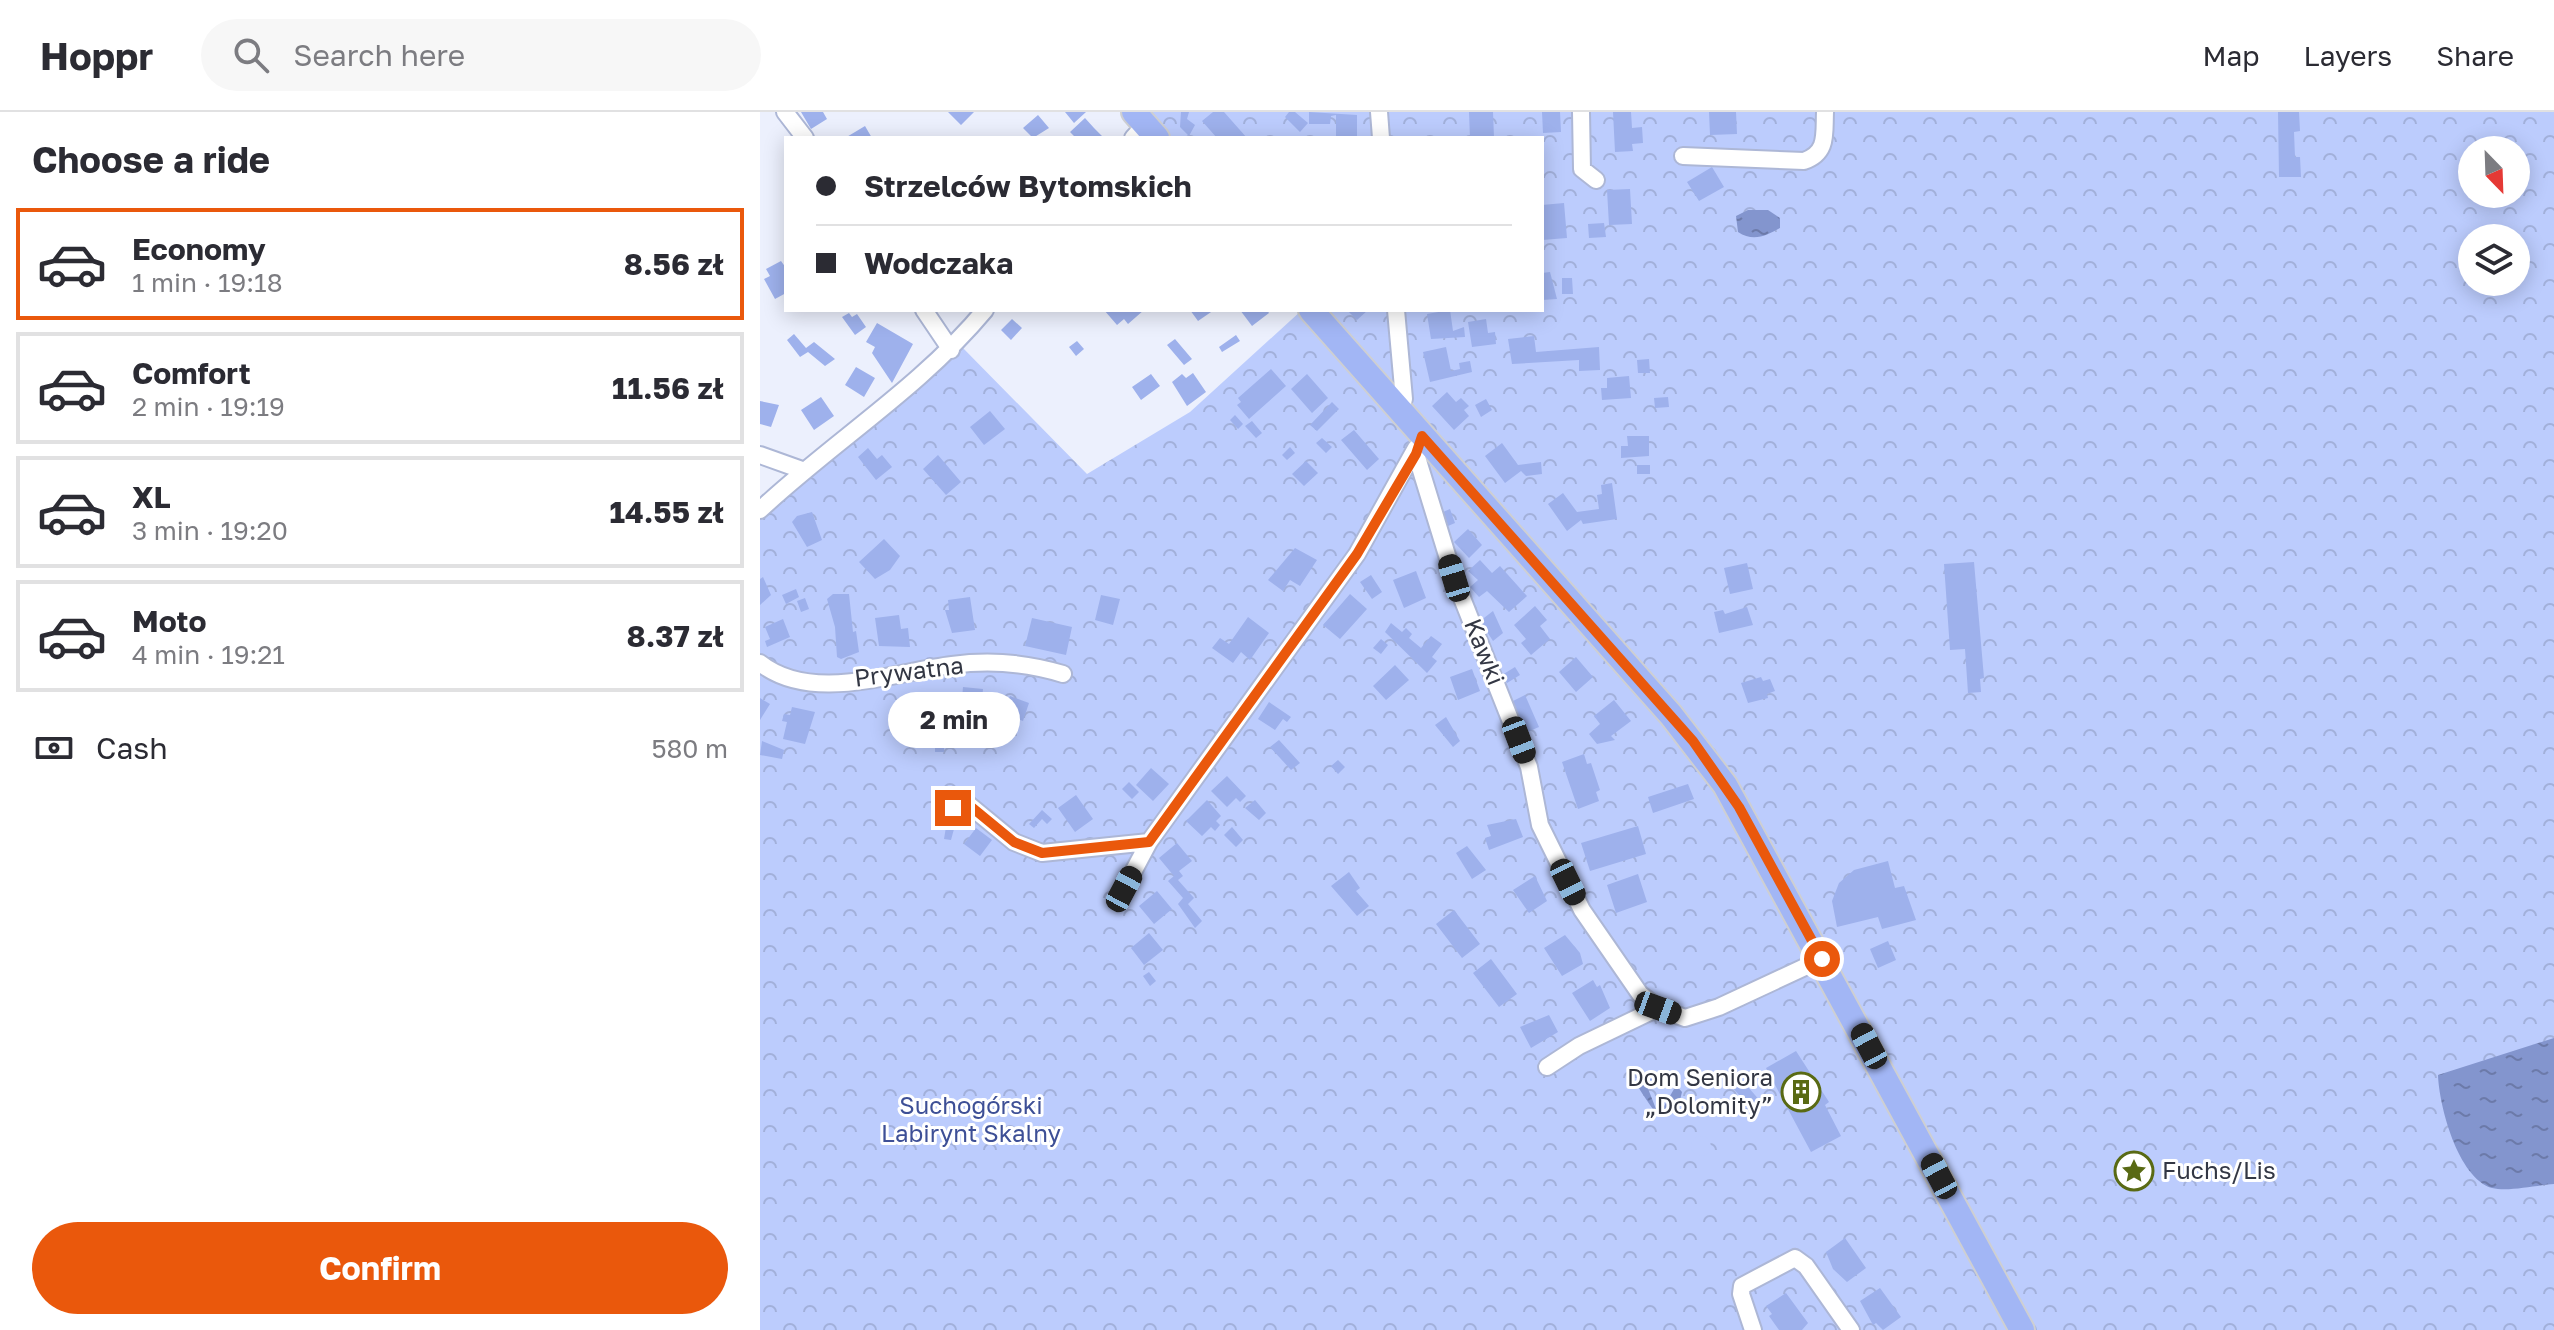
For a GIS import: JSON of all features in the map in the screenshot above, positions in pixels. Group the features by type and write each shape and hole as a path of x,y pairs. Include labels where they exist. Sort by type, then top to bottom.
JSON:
{"highway":[{"path":"1313,312 1399,408 1419,445 1701,752 1739,807 2022,1330"}],"street":[{"path":"785,112 803,136"},
{"path":"1379,112 1381,136"},
{"path":"1581,112 1582,169 1596,180"},
{"path":"1683,156 1804,161 1820,152 1825,143 1825,112"},
{"path":"925,312 951,350"},
{"path":"760,510 802,470 951,350 983,312"},
{"path":"1396,312 1404,399 1399,408"},
{"path":"1124,889 1149,842 1357,554 1419,445"},
{"name":"Kawki","path":"1419,445 1454,578 1529,767 1540,825 1582,910 1640,994 1658,1008"},
{"path":"760,455 802,470"},
{"name":"Prywatna","path":"760,663 774,674 794,682 818,683 956,664 1030,664 1063,674"},
{"path":"944,819 953,808 969,805 1014,842 1042,853 1149,842"},
{"path":"1547,1067 1579,1046 1658,1008 1685,1018 1719,1007 1822,959"},
{"path":"1753,1330 1741,1294 1742,1286 1795,1258 1806,1266 1851,1330"}],"green space":[{"name":"Suchogórski Labirynt Skalny","path":"1148,112 2554,112 2554,1330 760,1330 760,510 961,346 1087,474 1190,412 1300,312 1544,312 1544,136 1166,136"},
{"path":"1701,1136 1708,1139 1711,1146 1708,1153 1701,1156 1694,1153 1691,1146 1694,1139"}],"water":[{"path":"1748,210 1768,210 1780,218 1780,228 1759,237 1738,232 1736,216"},
{"path":"2554,1038 2554,1184 2514,1189 2492,1188 2480,1182 2460,1156 2442,1104 2438,1075"},
{"path":"1659,1078 1674,1083 1682,1092 1678,1108 1655,1112 1642,1093 1639,1088 1645,1081 1656,1109 1663,1108 1674,1089 1668,1082 1647,1080"}],"building":[{"path":"801,112 823,112 827,119 811,129"},
{"path":"948,112 974,112 961,125"},
{"path":"1065,112 1086,112 1074,123"},
{"path":"1181,112 1189,112 1187,119 1195,125 1189,136 1180,127"},
{"path":"1213,112 1224,112 1245,136 1215,136 1202,121"},
{"path":"1289,112 1295,112 1308,123 1300,132 1285,117"},
{"path":"1309,112 1357,115 1357,136 1336,136 1336,115 1331,116 1330,124 1309,124"},
{"path":"1469,112 1493,112 1494,136 1470,136"},
{"path":"1542,112 1560,112 1561,132 1543,133"},
{"path":"1613,112 1631,112 1632,128 1642,127 1643,143 1632,144 1633,151 1615,152"},
{"path":"1709,112 1736,112 1737,134 1710,135"},
{"path":"2278,112 2299,112 2300,131 2294,132 2295,157 2300,157 2301,177 2279,177"},
{"path":"1038,115 1049,128 1031,136 1023,128"},
{"path":"1085,118 1102,136 1074,136 1070,132"},
{"path":"865,126 871,136 848,136"},
{"path":"1712,167 1724,187 1699,201 1687,182"},
{"path":"1630,189 1632,224 1609,225 1607,190"},
{"path":"1564,203 1567,238 1544,240 1544,205"},
{"path":"1604,223 1606,237 1589,238 1588,224"},
{"path":"781,261 784,265 784,294 775,299 764,279 770,276 766,269"},
{"path":"1550,272 1557,299 1544,300 1544,273"},
{"path":"1562,278 1572,278 1573,294 1562,294"},
{"path":"1106,312 1142,312 1128,324 1124,319 1117,325"},
{"path":"1191,312 1211,312 1198,321"},
{"path":"1242,312 1268,312 1269,313 1252,326"},
{"path":"1349,312 1366,312 1357,320"},
{"path":"1450,312 1453,331 1464,327 1465,337 1431,339 1427,314"},
{"path":"849,313 852,317 857,314 866,327 855,335 842,317"},
{"path":"1012,319 1022,328 1011,340 1001,330"},
{"path":"1486,319 1488,333 1495,332 1496,344 1472,347 1468,322"},
{"path":"877,323 913,344 892,383 872,353 875,347 866,342"},
{"path":"794,334 806,348 814,342 835,359 825,366 808,352 800,357 787,340"},
{"path":"1236,335 1240,341 1222,352 1219,347"},
{"path":"1534,336 1536,352 1599,347 1600,370 1579,371 1579,360 1512,364 1508,339"},
{"path":"1175,339 1192,359 1184,365 1167,345"},
{"path":"1077,341 1084,349 1076,356 1069,347"},
{"path":"1446,347 1451,371 1460,369 1459,363 1470,361 1472,372 1430,382 1423,352"},
{"path":"1649,359 1650,373 1638,373 1637,360"},
{"path":"856,367 875,378 864,397 845,385"},
{"path":"1271,369 1286,386 1249,419 1237,405 1241,402 1238,398"},
{"path":"1193,373 1206,392 1187,406 1172,382 1182,374 1186,378"},
{"path":"1151,374 1160,386 1141,400 1132,387"},
{"path":"1307,374 1328,398 1312,413 1291,389"},
{"path":"1629,376 1631,398 1602,400 1601,388 1607,388 1607,378"},
{"path":"1447,392 1456,402 1461,398 1469,406 1464,410 1469,416 1454,430 1432,406"},
{"path":"821,397 834,416 814,430 801,410"},
{"path":"1668,397 1669,407 1655,408 1654,398"},
{"path":"1486,399 1492,410 1481,417 1475,405"},
{"path":"760,401 779,405 771,427 760,424"},
{"path":"1332,402 1339,409 1317,431 1310,425"},
{"path":"990,411 1005,429 984,445 970,427"},
{"path":"1235,415 1243,424 1238,429 1230,420"},
{"path":"1252,421 1262,433 1256,438 1245,426"},
{"path":"1354,430 1379,459 1367,470 1341,440"},
{"path":"1627,436 1649,436 1649,456 1621,458 1621,446 1628,446"},
{"path":"1322,438 1332,447 1326,453 1316,443"},
{"path":"1502,443 1518,465 1541,462 1542,474 1526,476 1521,471 1505,483 1485,456"},
{"path":"1290,447 1295,453 1287,460 1282,455"},
{"path":"868,448 877,459 882,455 892,467 876,480 858,457"},
{"path":"938,455 961,482 946,495 923,469"},
{"path":"1306,461 1318,473 1304,486 1292,474"},
{"path":"1637,465 1650,465 1650,474 1637,474"},
{"path":"1612,483 1617,519 1583,524 1581,520 1567,531 1548,504 1563,493 1577,512 1599,509 1597,495 1602,494 1601,485"},
{"path":"1450,509 1455,523 1448,526 1443,512"},
{"path":"812,512 822,540 807,547 792,522 797,516"},
{"path":"1468,529 1482,545 1469,558 1454,542"},
{"path":"884,539 900,556 890,570 875,579 859,562"},
{"path":"1295,548 1317,560 1300,586 1290,580 1283,591 1268,580"},
{"path":"1480,560 1492,573 1500,566 1527,596 1509,612 1487,591 1479,597 1470,587 1478,580 1468,571"},
{"path":"1974,562 1984,678 1980,679 1981,692 1968,693 1965,649 1950,650 1944,564"},
{"path":"1747,563 1753,589 1730,594 1724,568"},
{"path":"1416,571 1426,598 1404,608 1393,580"},
{"path":"1371,575 1382,592 1372,599 1360,582"},
{"path":"763,577 771,595 760,605 760,579"},
{"path":"796,589 799,597 786,604 782,595"},
{"path":"833,594 849,594 853,632 856,631 859,652 841,659 837,657 835,627 827,599"},
{"path":"1350,594 1367,609 1340,639 1323,625"},
{"path":"1101,595 1120,599 1113,625 1095,620"},
{"path":"970,597 975,630 952,633 945,610 949,610 948,600"},
{"path":"805,598 809,609 801,612 797,601"},
{"path":"1535,606 1547,620 1540,626 1550,639 1531,655 1521,643 1526,639 1514,625"},
{"path":"1747,607 1753,625 1719,633 1714,612 1723,610 1725,614"},
{"path":"1493,611 1503,633 1493,641 1480,621"},
{"path":"899,615 901,629 908,628 910,647 879,646 875,618"},
{"path":"1248,617 1269,633 1250,660 1241,652 1233,663 1212,648 1220,638 1229,644"},
{"path":"1032,618 1072,627 1066,655 1025,646"},
{"path":"783,619 790,637 767,647 765,641 770,639 765,627"},
{"path":"1391,623 1402,632 1406,628 1412,634 1409,638 1421,648 1431,636 1442,644 1432,657 1437,661 1427,673 1385,632"},
{"path":"1381,639 1388,645 1381,654 1373,648"},
{"path":"1576,657 1593,677 1576,692 1559,672"},
{"path":"1395,665 1409,680 1386,700 1373,686"},
{"path":"1515,667 1520,675 1507,683 1502,675"},
{"path":"1472,669 1480,691 1458,700 1450,677"},
{"path":"1761,677 1763,681 1770,679 1775,691 1767,694 1768,698 1748,703 1741,683"},
{"path":"963,687 983,689 981,711 961,710"},
{"path":"928,695 932,714 912,719 909,700"},
{"path":"1525,695 1539,727 1525,733 1509,703"},
{"path":"1010,696 1029,703 1023,721 1003,714"},
{"path":"760,698 770,704 760,720"},
{"path":"1614,700 1631,721 1611,736 1615,740 1597,744 1589,734 1600,724 1594,716"},
{"path":"1269,702 1291,717 1287,722 1283,719 1275,730 1258,719"},
{"path":"792,707 815,712 805,744 783,739 787,722 782,721 784,714 790,715"},
{"path":"1446,717 1460,741 1453,747 1435,725"},
{"path":"976,730 991,735 986,748 971,743"},
{"path":"935,738 944,738 944,752 935,752"},
{"path":"1279,740 1300,763 1291,770 1270,747"},
{"path":"762,741 784,750 782,759 760,755"},
{"path":"1584,754 1587,764 1591,763 1600,790 1596,792 1599,801 1578,809 1562,762"},
{"path":"1338,760 1345,767 1338,774 1331,766"},
{"path":"1151,768 1169,784 1153,801 1136,785"},
{"path":"1227,776 1246,796 1240,802 1236,798 1227,807 1211,791"},
{"path":"1129,782 1139,792 1132,799 1122,789"},
{"path":"1688,784 1694,799 1653,813 1648,797"},
{"path":"1076,795 1093,819 1075,832 1058,808"},
{"path":"1207,800 1221,816 1216,821 1220,825 1215,831 1211,827 1202,836 1186,821"},
{"path":"1255,800 1266,813 1259,820 1245,808"},
{"path":"1042,810 1052,819 1047,824 1042,819 1034,828 1029,824"},
{"path":"1516,819 1523,837 1489,850 1485,838 1491,836 1487,825"},
{"path":"1638,826 1646,854 1590,871 1581,843"},
{"path":"946,827 954,829 951,840 944,839"},
{"path":"1232,827 1243,840 1236,847 1224,835"},
{"path":"976,828 992,840 980,856 964,844"},
{"path":"1177,843 1192,861 1179,871 1183,876 1178,880 1194,898 1188,904 1202,921 1195,928 1178,904 1183,898 1168,881 1174,876 1159,858"},
{"path":"1467,846 1486,870 1472,879 1456,853"},
{"path":"1888,861 1895,888 1904,886 1916,920 1882,929 1878,917 1837,927 1832,901 1839,883 1854,870"},
{"path":"1349,872 1360,888 1356,891 1369,906 1357,916 1331,886"},
{"path":"1638,874 1647,902 1616,913 1607,885"},
{"path":"1535,876 1547,901 1529,913 1513,890"},
{"path":"1157,891 1172,909 1154,924 1139,906"},
{"path":"1454,910 1480,944 1462,958 1436,924"},
{"path":"1149,933 1163,950 1144,965 1131,948"},
{"path":"1565,935 1580,953 1583,964 1562,976 1544,948"},
{"path":"1888,941 1896,960 1878,968 1870,949"},
{"path":"1491,959 1517,994 1499,1007 1473,973"},
{"path":"1149,972 1156,981 1150,986 1143,976"},
{"path":"1593,980 1597,987 1600,985 1610,1008 1590,1021 1572,993"},
{"path":"1549,1015 1558,1032 1531,1048 1520,1027"},
{"name":"Dom Seniora „Dolomity”","path":"1796,1051 1829,1102 1825,1105 1841,1136 1811,1152 1766,1068"},
{"path":"1742,1080 1761,1102 1752,1110 1733,1088"},
{"path":"1845,1238 1866,1268 1847,1282 1833,1269 1826,1252"},
{"path":"1880,1288 1901,1317 1883,1330 1876,1323 1873,1325 1860,1301"},
{"path":"1786,1293 1808,1323 1802,1330 1779,1330 1769,1316 1772,1314 1766,1306"}],"place":[{"name":"Dom Seniora „Dolomity”","path":"1801,1092"},
{"name":"Fuchs/Lis","path":"2134,1171"}],"route":[{"path":"953,808 969,805 1014,842 1042,853 1149,842 1357,554 1416,454 1422,436 1693,741 1739,807 1822,959"}]}
